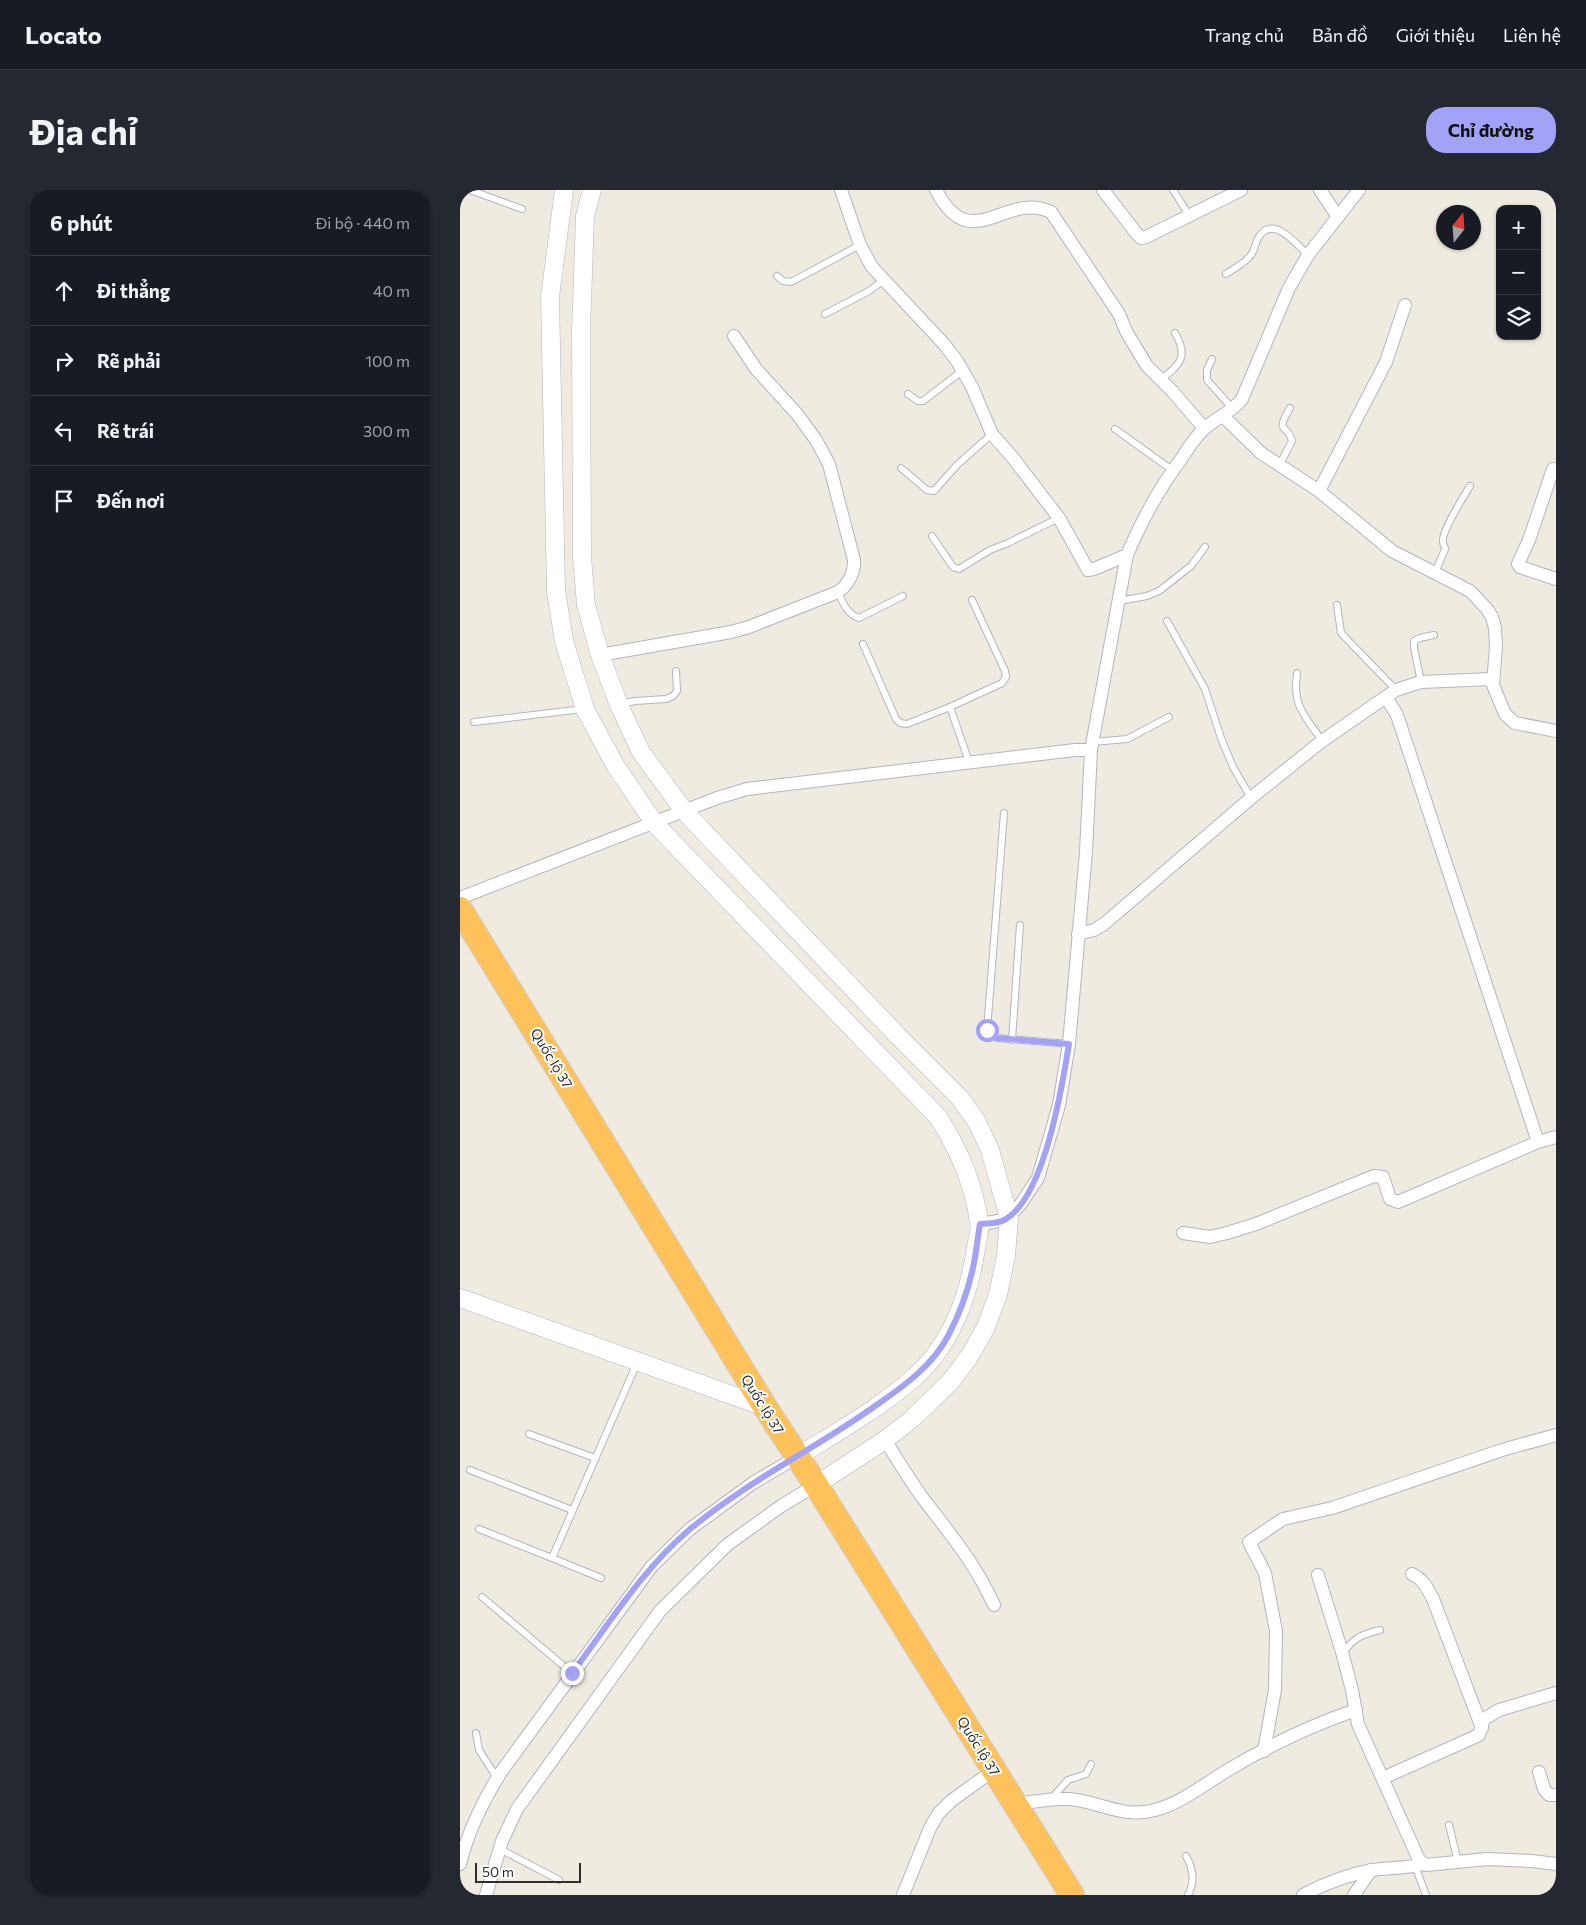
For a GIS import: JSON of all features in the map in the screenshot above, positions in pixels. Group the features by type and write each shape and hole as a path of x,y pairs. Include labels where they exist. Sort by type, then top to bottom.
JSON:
{"highway":[{"name":"Quốc lộ 37","path":"460,909 765,1407 814,1482 1072,1895"}],"main road":[{"path":"564,190 550,297 556,591 564,642 585,709 615,765 655,824 938,1117 952,1138 971,1187 981,1224 972,1273 961,1305 948,1338 933,1358 900,1389 797,1457"},
{"path":"592,190 585,216 581,331 582,556 586,605 600,655 618,705 641,752 685,812 898,1036 960,1098 977,1122 990,1150 1004,1220 1006,1256 998,1295 985,1329 969,1357 931,1402 885,1440 814,1482"},
{"path":"460,1298 765,1407"}],"street":[{"path":"841,190 860,245 872,267 943,343 972,387 992,434 1024,472 1058,518 1088,570 1094,570 1127,555"},
{"path":"936,190 942,203 950,212 964,219 974,221 1024,205 1044,207 1051,212 1120,314 1128,333 1147,366 1204,428"},
{"path":"1103,190 1141,238 1237,191"},
{"path":"1320,190 1338,217"},
{"path":"981,1224 1004,1220 1020,1205 1038,1178 1059,1105 1069,1044 1086,852 1092,746 1127,555 1139,526 1172,470 1204,428 1228,413 1242,399 1289,288 1308,255 1359,190"},
{"path":"1318,491 1386,362 1405,306"},
{"path":"600,655 731,632 757,624 838,592 844,588 854,567 830,464 798,414 756,369 734,336"},
{"path":"1228,413 1251,444 1318,491 1392,551 1470,592 1487,608 1492,616 1495,628 1496,646 1492,679 1495,694 1506,714 1515,723 1556,730"},
{"path":"1553,469 1529,540 1518,564 1520,567 1556,579"},
{"path":"1078,934 1094,930 1104,924 1251,798 1322,742 1391,694 1421,682 1492,679"},
{"path":"1391,694 1538,1142"},
{"path":"460,898 655,824 717,798 747,789 1075,750 1092,746"},
{"path":"1183,1233 1210,1237 1227,1233 1256,1224 1374,1176 1383,1177 1390,1199 1398,1202 1538,1142 1556,1137"},
{"path":"1264,1750 1276,1690 1276,1631 1265,1572 1249,1542 1283,1519 1332,1508 1502,1450 1556,1435"},
{"path":"885,1440 920,1495 970,1559 994,1606"},
{"path":"460,1864 468,1835 484,1799 497,1778 642,1579 666,1551 690,1529 745,1489 797,1457"},
{"path":"486,1895 500,1848 522,1802 660,1610 727,1545 814,1482"},
{"path":"1412,1574 1425,1583 1433,1599 1482,1728"},
{"path":"1318,1575 1343,1655 1358,1724 1417,1856 1419,1865"},
{"path":"1383,1778 1479,1735 1484,1719 1498,1710 1556,1693"},
{"path":"1015,1804 1050,1800 1077,1800 1116,1812 1153,1811 1166,1807 1188,1795 1264,1750 1327,1720 1356,1710"},
{"path":"903,1895 930,1828 938,1814 951,1801 994,1770"},
{"path":"1539,1772 1544,1789 1549,1794 1556,1795"},
{"path":"1303,1895 1312,1890 1371,1870 1487,1859 1556,1864"},
{"path":"1354,1895 1371,1870"}],"lane":[{"path":"470,190 522,210"},
{"path":"1173,190 1189,215"},
{"path":"1226,274 1251,255 1260,234 1270,228 1277,228 1308,255"},
{"path":"777,276 783,281 791,282 860,245"},
{"path":"825,314 869,291 884,280"},
{"path":"1160,380 1178,366 1181,360 1182,344 1175,333"},
{"path":"1212,359 1207,370 1207,380 1228,413"},
{"path":"908,394 918,401 923,401 962,371"},
{"path":"1280,464 1292,441 1282,429 1282,424 1290,408"},
{"path":"1115,429 1172,470"},
{"path":"901,468 927,490 934,491 957,465 992,434"},
{"path":"1435,573 1445,549 1443,543 1444,536 1452,516 1470,486"},
{"path":"932,536 953,567 959,569 990,550 1058,518"},
{"path":"1119,601 1147,596 1159,591 1192,566 1205,547"},
{"path":"838,592 852,616 859,618 903,596"},
{"path":"863,644 896,719 900,723 907,724 950,707 1002,683 1006,677 1005,671 972,600"},
{"path":"1337,605 1341,633 1391,694"},
{"path":"1167,621 1206,689 1221,738 1233,768 1251,798"},
{"path":"1421,682 1414,641 1434,635"},
{"path":"618,705 635,701 666,699 673,696 677,691 676,671"},
{"path":"1297,673 1295,688 1298,704 1322,742"},
{"path":"950,707 969,762"},
{"path":"474,722 585,709"},
{"path":"1092,746 1127,739 1169,717"},
{"path":"1004,814 986,1023 987,1030 997,1038 1069,1044"},
{"path":"1012,1040 1020,925"},
{"path":"552,1558 594,1458 638,1361"},
{"path":"529,1434 594,1458"},
{"path":"470,1470 572,1510"},
{"path":"479,1528 602,1578"},
{"path":"482,1597 572,1673"},
{"path":"1343,1655 1355,1638 1380,1630"},
{"path":"476,1733 479,1750 497,1778"},
{"path":"1050,1800 1068,1780 1086,1774 1091,1764"},
{"path":"1449,1825 1458,1862"},
{"path":"500,1848 559,1880"},
{"path":"1186,1856 1190,1862 1193,1875 1192,1888 1188,1895"},
{"path":"1419,1865 1426,1895"}],"route":[{"path":"572,1673 652,1566 690,1529 753,1483 854,1421 900,1389 933,1358 948,1338 972,1273 980,1224 999,1222 1009,1218 1038,1178 1059,1105 1069,1044 997,1038 987,1030"}]}
